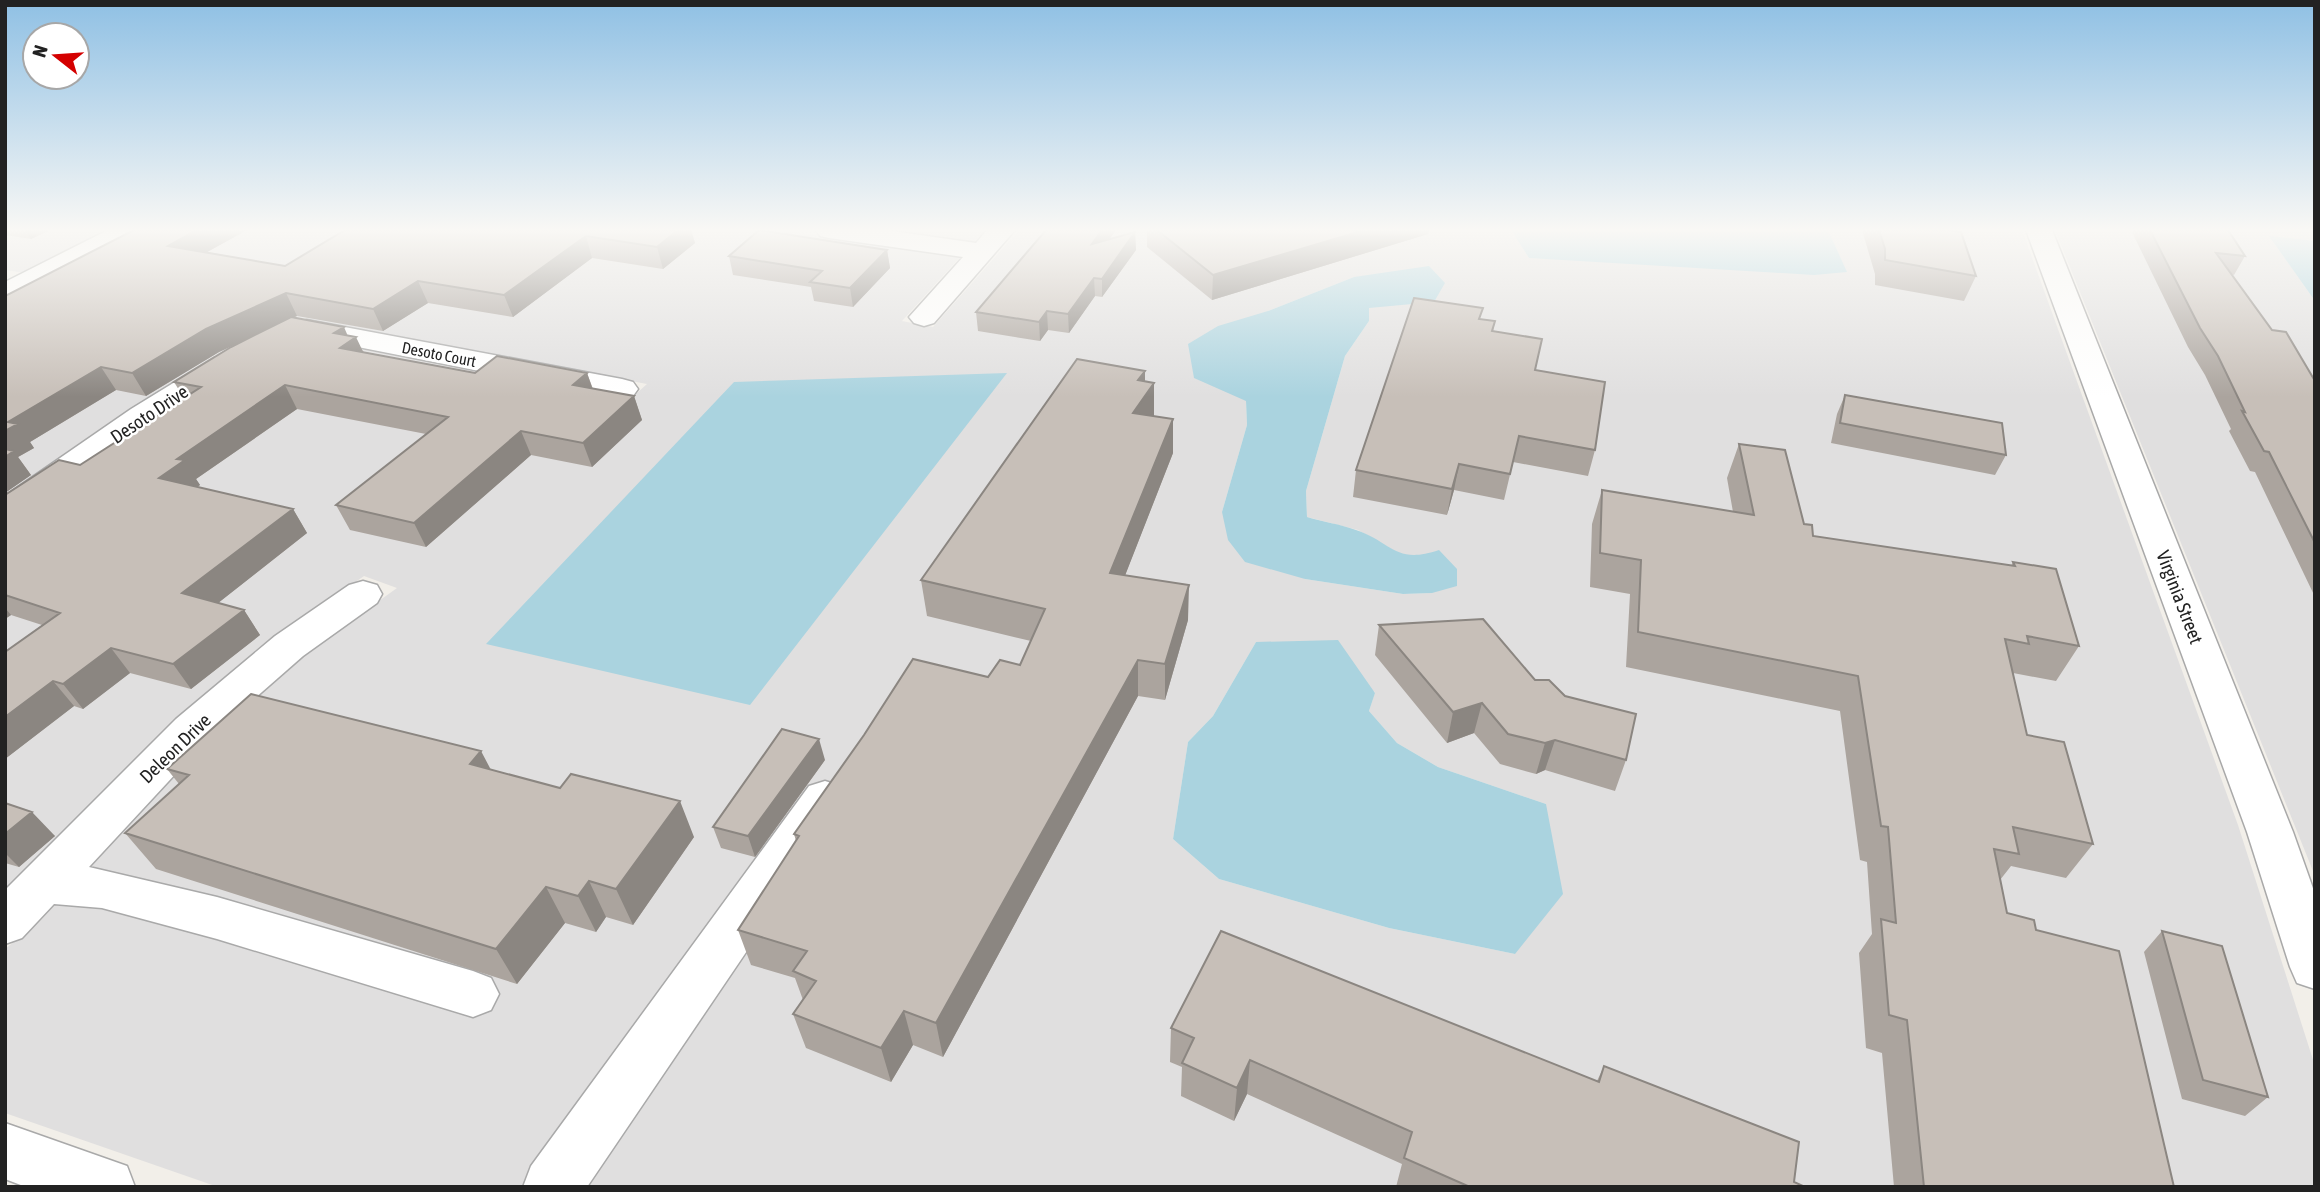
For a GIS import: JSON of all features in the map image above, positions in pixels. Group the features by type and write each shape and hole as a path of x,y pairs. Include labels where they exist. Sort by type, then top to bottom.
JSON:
{"street":[{"path":"924,317 952,286"},
{"name":"Virginia Street","path":"2060,286 2270,832 2315,967"},
{"name":"Desoto Court","path":"276,338 622,389"},
{"name":"Desoto Drive","path":"5,512 51,483 143,416 276,338"},
{"name":"Deleon Drive","path":"5,923 191,730 289,646 363,594"},
{"path":"552,1187 849,763"},
{"path":"45,883 102,888 166,904 472,993"},
{"path":"5,1151 106,1187"}],"shaded area":[{"path":"37,286 934,286 902,321 933,327 970,286 1332,286 1268,311 1246,401 1247,425 1222,512 1305,579 1403,594 1432,593 1419,557 1400,554 1358,530 1307,517 1306,491 1345,356 1369,321 1357,286 2042,286 2238,825 2315,1066 2315,1187 218,1187 5,1113 5,949 41,920 213,734 308,652 397,588 364,576 271,641 5,895 5,526 299,337 628,401 647,384 296,317 5,498 5,302","holes":["1256,642 1375,692 1369,711 1397,743 1438,767 1546,804 1515,954 1389,928 1219,879 1173,839 1188,742 1213,716"]},
{"path":"2077,286 2304,286 2315,301 2315,876"}],"water":[{"path":"1332,286 1443,286 1434,302 1369,308 1369,321 1345,356 1306,491 1307,517 1356,530 1403,553 1413,555 1439,550 1457,569 1457,586 1432,593 1403,594 1305,579 1245,562 1228,540 1222,512 1247,425 1246,401 1194,378 1188,344 1218,326 1268,311"},
{"path":"2304,286 2315,286 2315,301"},
{"path":"1007,373 750,705 486,644 734,382"},
{"path":"1338,640 1375,693 1369,711 1397,743 1438,767 1546,804 1563,894 1515,954 1389,928 1219,879 1173,839 1188,742 1213,716 1256,642"}],"building":[{"path":"25,286 411,286 373,309 286,293 206,329 132,373 101,367 8,422 18,424 5,431 5,296"},
{"path":"446,286 517,286 504,295"},
{"path":"999,286 1088,286 1068,314 1047,311 1039,322 976,312"},
{"path":"2178,286 2240,286 2272,330 2286,332 2315,381 2315,543 2269,452 2264,451 2242,411 2245,412 2218,356"},
{"path":"1414,298 1483,308 1479,319 1495,321 1492,331 1542,339 1535,370 1605,382 1595,450 1519,436 1510,474 1459,464 1452,489 1356,470"},
{"path":"291,317 344,327 334,333 356,337 340,348 475,373 497,356 587,373 573,385 634,396 583,443 521,431 414,523 336,505 448,417 285,385 177,459 185,460 159,478 293,509 182,593 244,610 173,664 111,648 63,684 53,681 5,717 5,652 60,613 5,595 5,495 59,460 80,465 201,387 174,382 231,347"},
{"path":"1077,359 1145,371 1138,380 1154,383 1133,413 1173,419 1110,573 1189,585 1165,664 1138,660 936,1023 904,1011 881,1048 793,1014 816,981 793,971 807,951 738,930 799,836 794,834 864,735 913,659 988,677 1000,660 1020,665 1045,609 921,580"},
{"path":"1845,395 2002,423 2006,455 1840,423"},
{"path":"1739,444 1785,450 1804,524 1812,525 1813,536 2015,566 2013,562 2056,569 2079,646 2027,636 2029,644 2005,639 2027,735 2064,742 2093,844 2013,827 2019,854 1994,849 2007,913 2034,920 2036,930 2119,951 2174,1187 1924,1187 1907,1020 1889,1015 1881,919 1896,923 1888,827 1881,826 1858,676 1638,632 1641,560 1600,553 1602,490 1754,515"},
{"path":"5,449 14,451 5,457"},
{"path":"1483,619 1535,680 1549,680 1565,696 1636,714 1626,760 1555,740 1545,743 1508,734 1482,703 1453,712 1379,625"},
{"path":"251,694 481,751 470,764 560,788 571,774 680,801 616,889 589,881 578,896 546,887 496,949 125,833 189,775 167,769"},
{"path":"782,729 819,739 748,836 713,827"},
{"path":"5,803 32,812 5,834"},
{"path":"1221,931 1599,1082 1604,1066 1799,1142 1794,1182 1805,1187 1470,1187 1404,1158 1412,1132 1250,1060 1237,1088 1182,1063 1194,1038 1171,1028"},
{"path":"2162,931 2222,946 2268,1097 2203,1080"}]}
